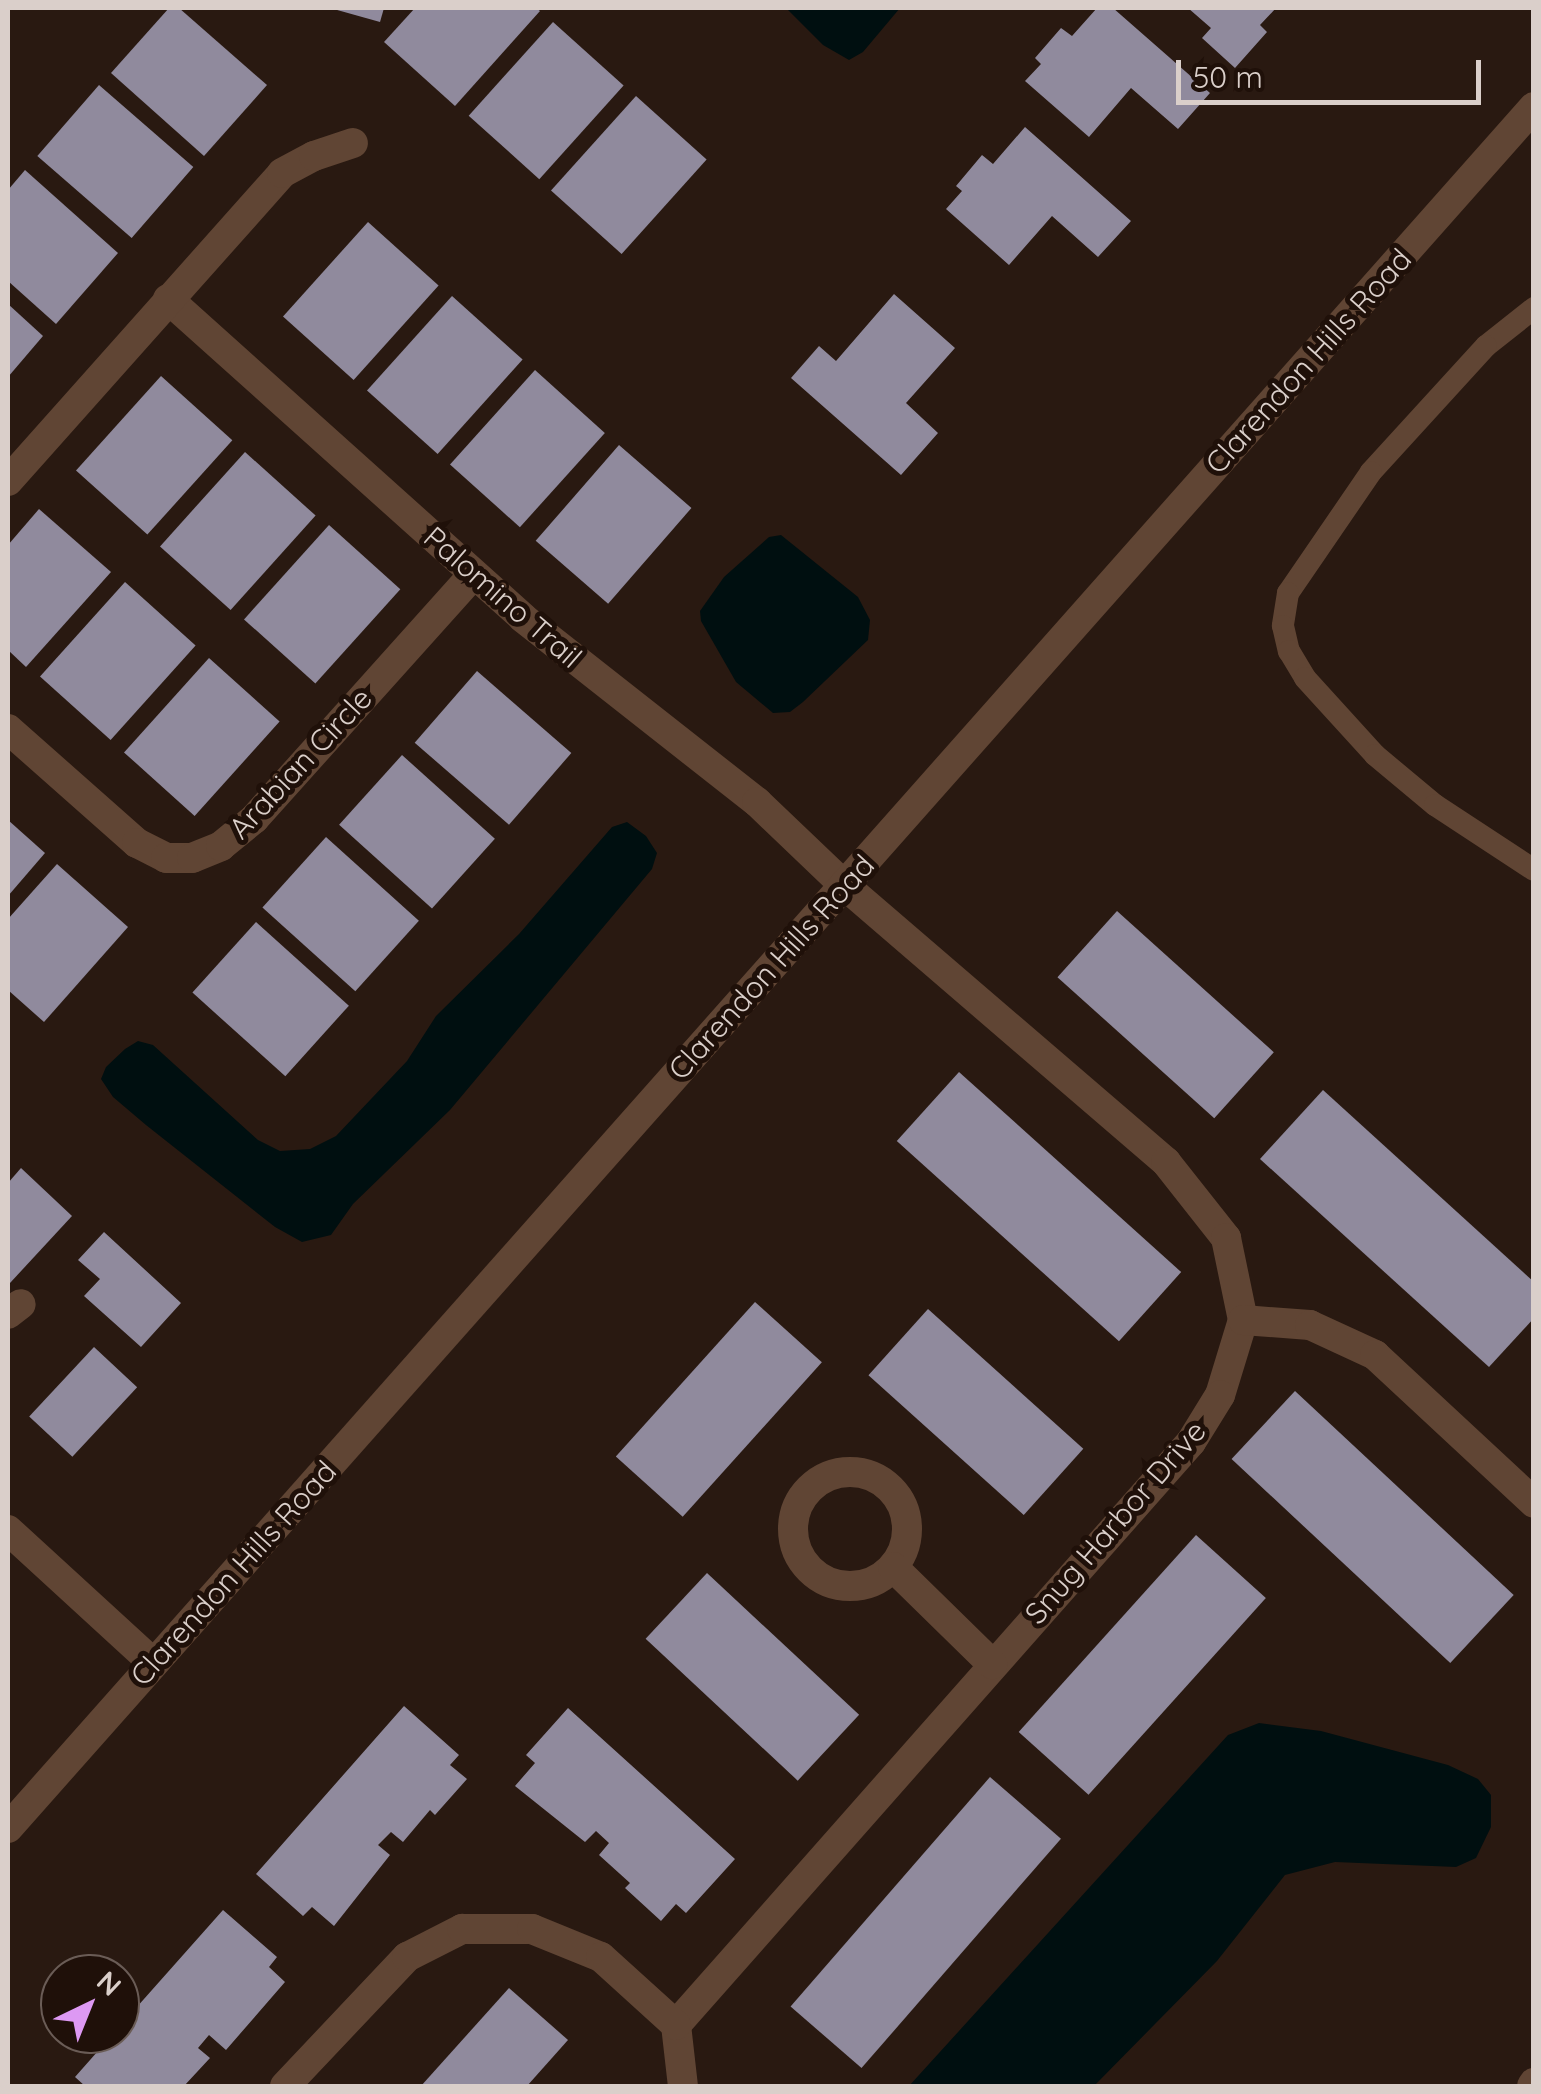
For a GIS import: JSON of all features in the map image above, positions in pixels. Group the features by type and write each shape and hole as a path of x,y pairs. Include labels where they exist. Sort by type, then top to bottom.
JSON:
{"street":[{"name":"Clarendon Hills Road","path":"8,1828 1534,107"},
{"path":"8,481 282,173 314,156 353,143"},
{"name":"Palomino Trail","path":"168,299 538,630 757,802 844,885"},
{"name":"Arabian Circle","path":"8,730 136,843 166,858 192,858 220,846 254,818 474,574"},
{"name":"Snug Harbor Drive","path":"676,2025 1191,1442 1220,1395 1243,1320 1226,1238 1166,1162 844,885"},
{"path":"1243,1320 1310,1325 1375,1355 1534,1503"},
{"path":"8,1530 154,1664"},
{"path":"893,1566 992,1664"},
{"path":"285,2086 406,1957 462,1929 532,1929 601,1957 676,2025 683,2086"}],"lane":[{"path":"1534,308 1486,346 1371,472 1288,593 1283,626 1289,651 1306,678 1374,755 1435,805 1534,870"}],"shaded area":[{"path":"786,8 900,8 863,52 849,60 823,45"},
{"path":"781,535 858,597 870,620 868,640 790,712 773,713 736,682 701,621 700,611 724,577 769,537"},
{"path":"627,822 646,836 657,853 652,869 450,1110 353,1204 331,1235 302,1242 275,1227 113,1097 101,1079 106,1067 125,1049 138,1041 153,1045 258,1140 280,1151 310,1149 336,1136 407,1061 436,1016 519,934 612,827"},
{"path":"1259,1723 1321,1731 1448,1765 1478,1779 1491,1795 1491,1827 1476,1858 1456,1867 1335,1862 1285,1875 1217,1961 1094,2086 909,2086 1228,1735"}],"building":[{"path":"169,8 179,8 267,85 204,156 111,73"},
{"path":"330,8 384,8 380,22"},
{"path":"415,8 540,11 455,106 384,42"},
{"path":"1097,8 1113,8 1210,93 1178,129 1131,88 1089,137 1025,81 1041,64 1035,58 1061,28 1072,36"},
{"path":"1188,8 1276,8 1260,25 1267,32 1235,68 1202,38 1211,28"},
{"path":"553,22 624,86 539,179 469,116"},
{"path":"99,85 193,167 132,238 37,156"},
{"path":"636,96 707,160 622,254 551,190"},
{"path":"1025,127 1131,221 1098,257 1052,216 1009,265 946,209 962,191 956,186 982,155 993,164"},
{"path":"25,170 118,253 56,324 8,281 8,190"},
{"path":"368,222 439,286 354,380 283,316"},
{"path":"894,294 955,348 906,403 938,433 901,475 791,378 819,346 836,361"},
{"path":"452,296 523,360 438,454 367,390"},
{"path":"8,304 43,336 8,377"},
{"path":"535,370 605,433 520,527 450,464"},
{"path":"161,376 232,440 147,535 76,470"},
{"path":"619,445 691,508 608,604 536,541"},
{"path":"245,452 316,516 231,610 160,546"},
{"path":"39,509 111,572 26,667 8,650 8,545"},
{"path":"329,525 400,589 315,684 244,619"},
{"path":"125,582 196,646 111,740 40,676"},
{"path":"209,658 280,722 195,816 124,752"},
{"path":"477,671 571,753 509,825 415,743"},
{"path":"402,755 495,839 432,908 339,825"},
{"path":"8,820 45,853 8,896"},
{"path":"326,837 419,921 355,991 262,908"},
{"path":"57,864 128,927 44,1022 8,990 8,919"},
{"path":"1117,911 1274,1052 1214,1118 1057,977"},
{"path":"256,922 349,1006 285,1076 192,993"},
{"path":"959,1072 1181,1272 1119,1341 897,1141"},
{"path":"1323,1090 1534,1282 1534,1318 1489,1367 1260,1159"},
{"path":"21,1168 72,1216 10,1283 8,1183"},
{"path":"104,1232 181,1303 141,1347 84,1296 100,1279 78,1260"},
{"path":"755,1302 822,1362 683,1517 616,1457"},
{"path":"928,1309 1083,1449 1024,1515 868,1375"},
{"path":"94,1347 137,1387 72,1457 29,1416"},
{"path":"1295,1391 1514,1595 1450,1663 1232,1459"},
{"path":"1196,1535 1266,1598 1089,1795 1019,1732"},
{"path":"707,1573 859,1715 798,1781 646,1639"},
{"path":"404,1706 459,1755 450,1765 467,1779 435,1815 430,1810 403,1842 391,1832 378,1845 390,1855 334,1926 312,1907 303,1916 256,1874"},
{"path":"568,1708 735,1859 686,1913 676,1904 661,1921 625,1888 630,1883 599,1855 609,1843 596,1831 585,1842 515,1786 535,1763 526,1755"},
{"path":"990,1777 1061,1839 862,2068 791,2006"},
{"path":"223,1910 277,1957 269,1967 285,1982 226,2050 209,2035 198,2048 210,2058 184,2086 85,2086 75,2077 95,2054 140,2054 140,2003"},
{"path":"509,1988 568,2040 527,2086 421,2086"}]}
